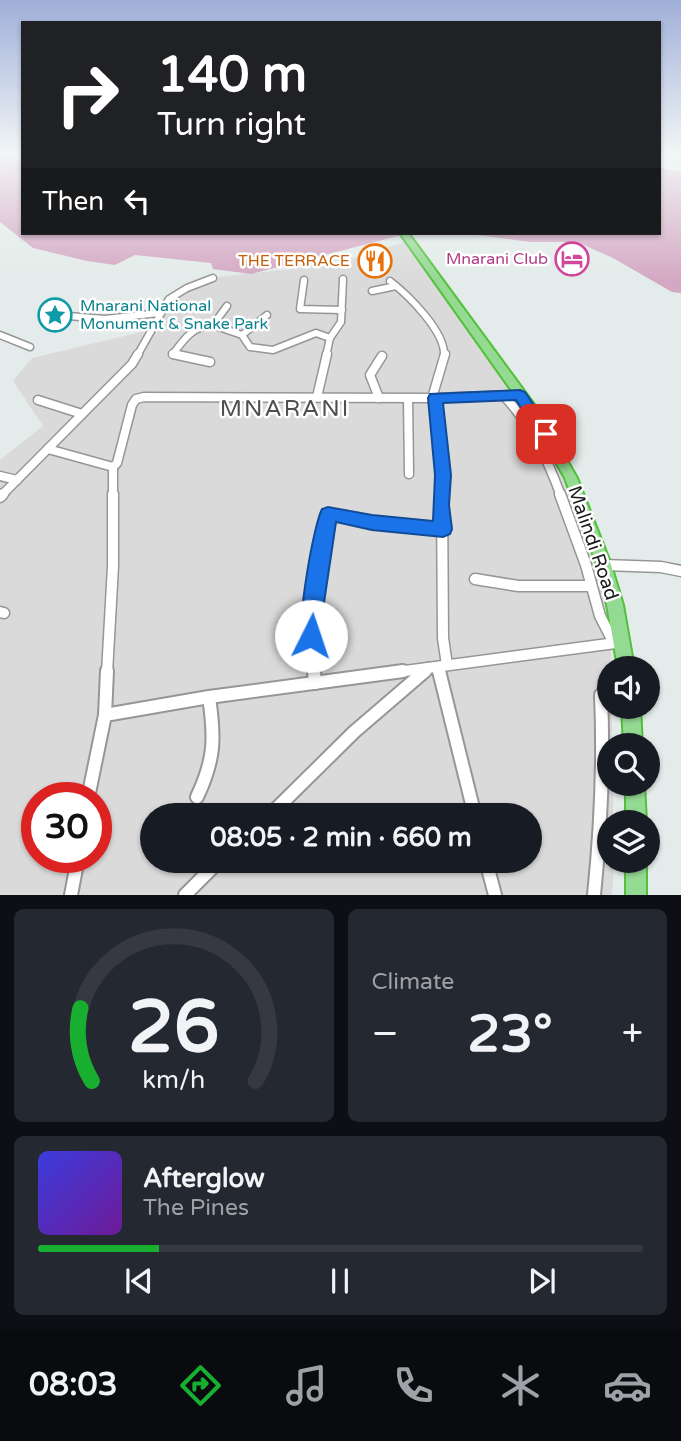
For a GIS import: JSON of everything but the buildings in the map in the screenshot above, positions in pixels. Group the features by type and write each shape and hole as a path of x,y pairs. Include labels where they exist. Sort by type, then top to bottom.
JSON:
{"highway":[{"name":"Malindi Road","path":"406,235 534,413 571,478 604,565 623,656"},
{"path":"636,873 636,895"}],"street":[{"path":"0,497 132,363 159,313 175,294 213,278"},
{"path":"317,397 330,338 341,322 343,279"},
{"path":"304,280 300,309 342,310"},
{"path":"372,291 393,284 440,337 445,349 434,398 443,475 443,638 438,667 472,803"},
{"path":"213,325 227,306"},
{"path":"56,315 90,320 159,313"},
{"path":"242,335 267,315"},
{"path":"210,362 173,354 192,331 203,324 242,335 250,347 269,351 316,332 324,333 330,338"},
{"path":"0,335 30,346"},
{"path":"379,398 370,375 382,356"},
{"path":"91,782 105,715 113,566 113,467 117,463 132,405 139,398 434,398 520,395"},
{"path":"105,715 209,697 619,642 600,615 541,444 505,397"},
{"path":"408,398 409,474"},
{"path":"38,400 82,414"},
{"path":"48,449 113,467"},
{"path":"0,476 17,480"},
{"path":"315,683 311,636 313,596 328,514 372,522 443,529"},
{"path":"604,565 650,566 681,572"},
{"path":"475,579 497,585 542,588 592,586"},
{"path":"284,803 356,731 416,681 438,667"},
{"path":"197,797 211,770 215,753 209,697"},
{"path":"594,895 601,823 600,781 604,767 602,719"},
{"path":"71,895 75,873"},
{"path":"185,895 207,873"},
{"path":"489,873 495,895"}],"shaded area":[{"path":"0,197 21,197 21,235 402,235 251,274 213,269 211,263 135,255 115,265 87,261 33,248 0,222"},
{"path":"661,197 681,197 681,293 672,292 613,258 577,242 530,242 478,235 661,235"},
{"path":"404,242 517,399 551,455 574,502 603,597 611,656 597,656 597,719 612,719 612,733 597,733 597,796 613,796 613,810 597,810 597,873 613,873 612,895 0,895 0,460 43,426 13,381 32,358 154,329 176,297 218,277 336,264"}],"place":[{"name":"Mnarani Club","path":"572,259"},
{"name":"THE TERRACE","path":"375,261"},
{"name":"Mnarani National Monument & Snake Park","path":"55,315"}],"district":[{"name":"MNARANI","path":"285,409"}],"route":[{"path":"311,636 313,596 325,543 328,514 372,522 443,529 443,475 435,398 497,398 520,395 546,434"}]}
